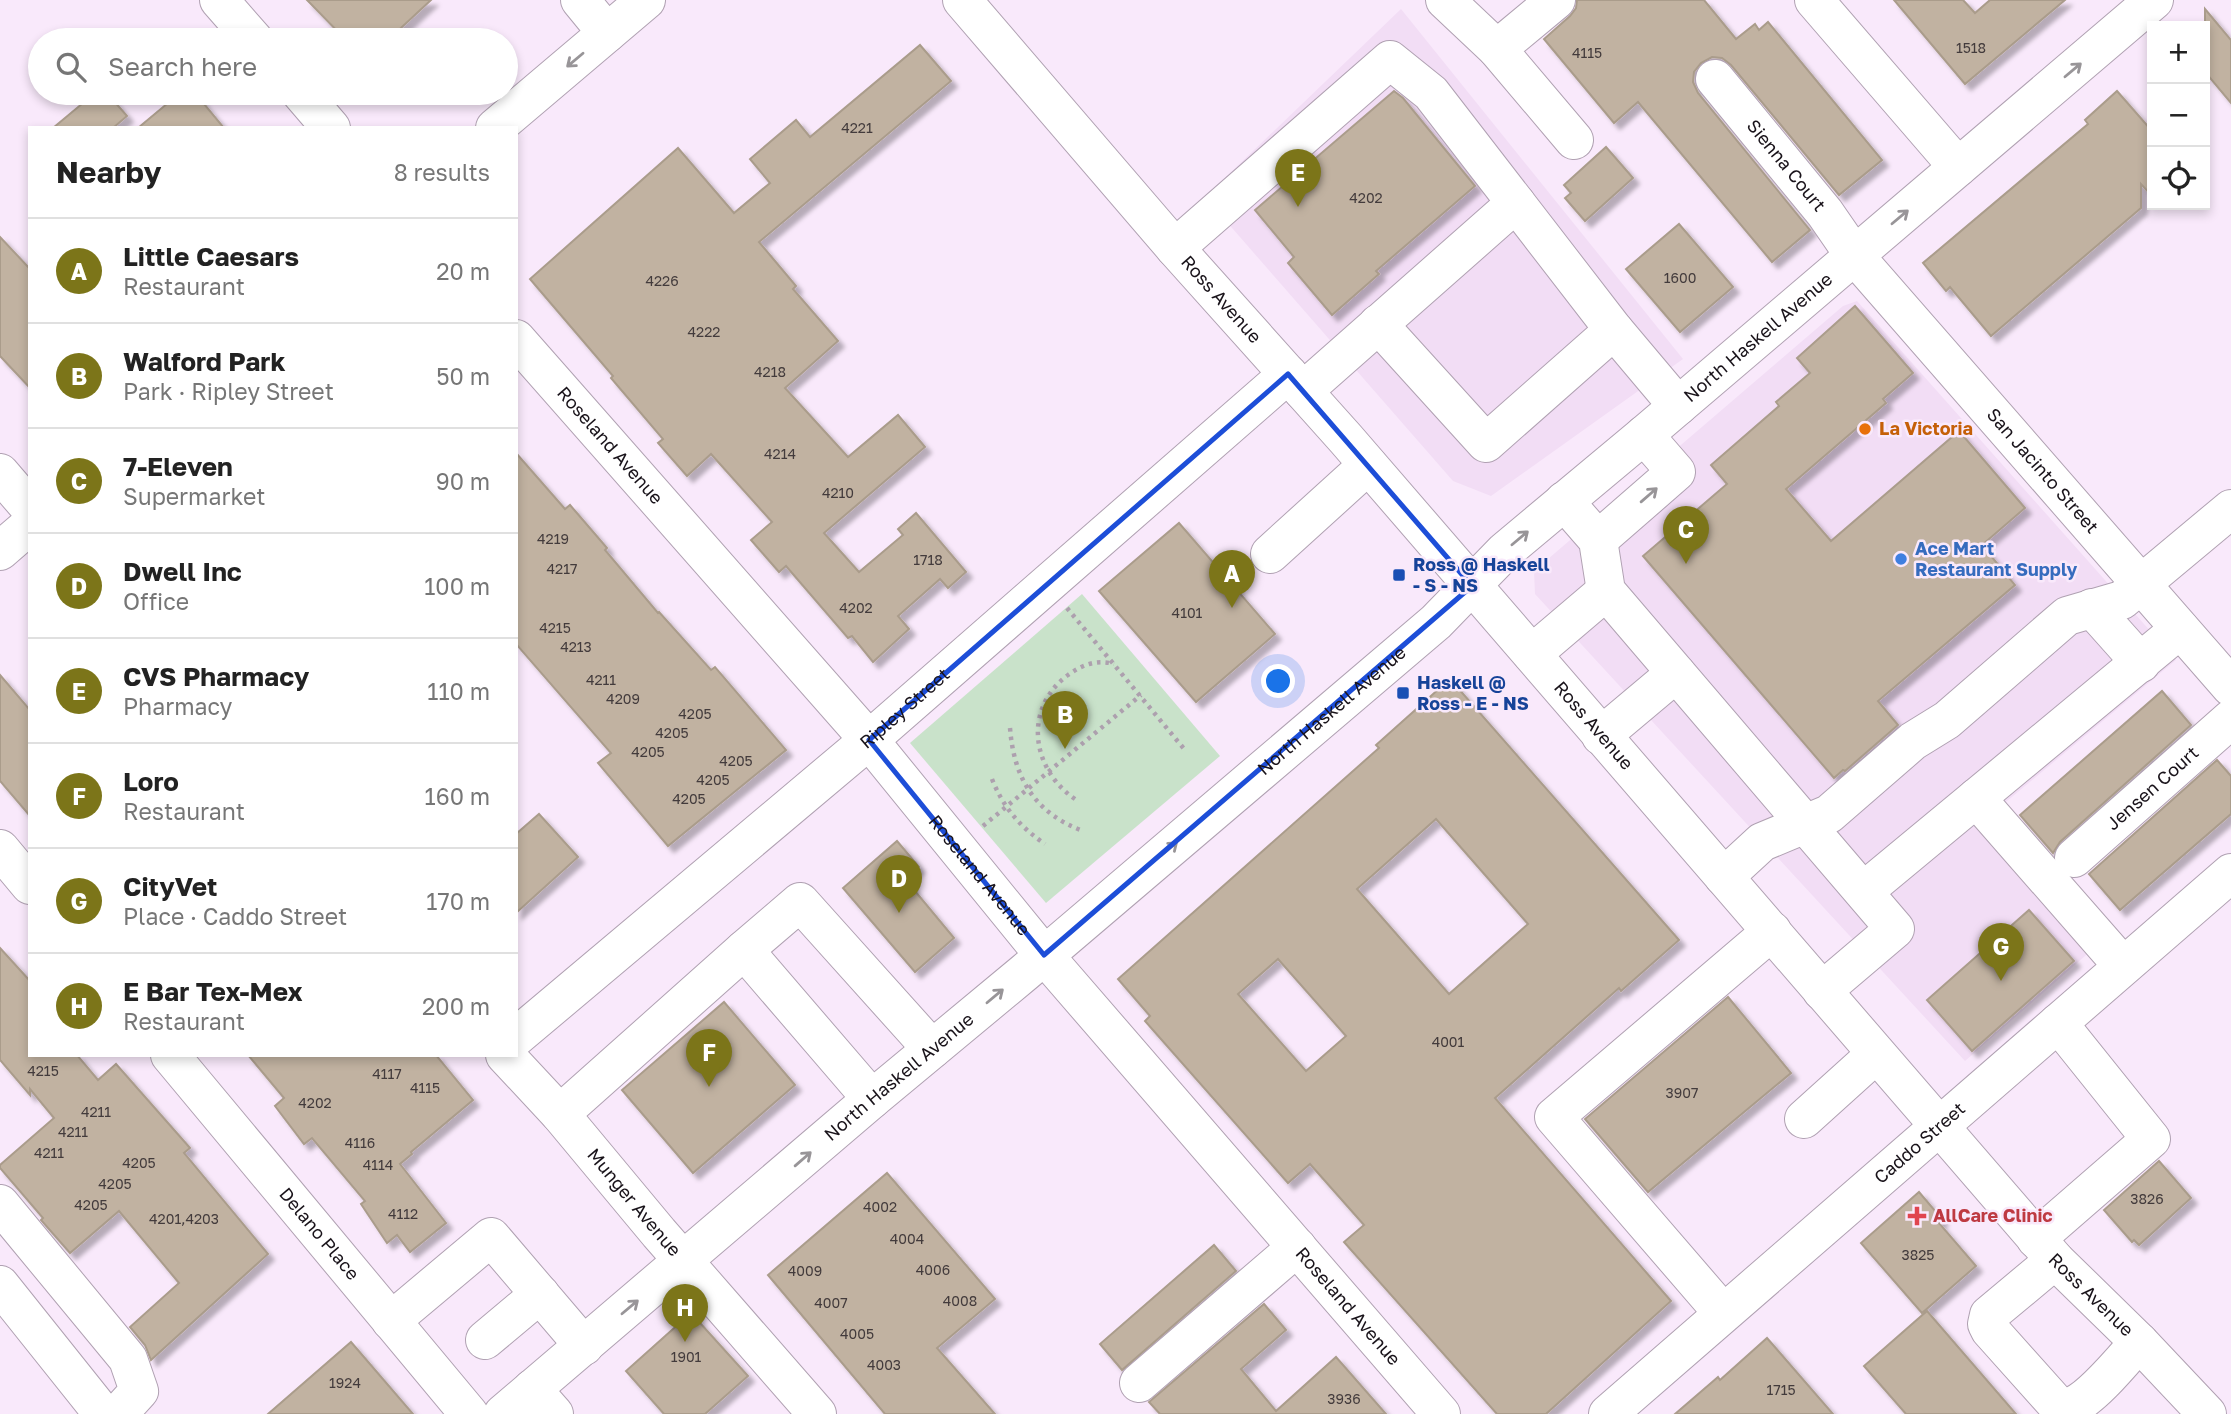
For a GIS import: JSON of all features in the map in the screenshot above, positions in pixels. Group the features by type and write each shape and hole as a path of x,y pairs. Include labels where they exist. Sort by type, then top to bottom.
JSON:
{"street":[{"path":"219,0 244,28"},
{"path":"580,0 607,33"},
{"path":"497,126 646,0"},
{"name":"Ross Avenue","path":"962,0 1772,931 1938,1127 2045,1249 2139,1342 2190,1408"},
{"path":"1445,0 1497,49 1574,140"},
{"path":"1497,49 1556,0"},
{"path":"1814,0 1958,167"},
{"name":"North Haskell Avenue","path":"503,1414 543,1401 584,1346 872,1098 1436,622 1505,551 2154,0"},
{"path":"1175,248 1390,60 1431,93 1614,330 1678,406"},
{"name":"Sienna Court","path":"1715,79 1825,213 1854,255"},
{"path":"311,105 329,126"},
{"name":"Ripley Street","path":"518,1035 1296,382 1378,324 1516,203"},
{"name":"San Jacinto Street","path":"1854,255 2231,687"},
{"path":"1378,324 1486,443 1614,330"},
{"name":"Roseland Avenue","path":"518,341 869,740 1044,955 1441,1414"},
{"path":"1598,540 1676,472 1644,435"},
{"path":"1270,554 1368,465"},
{"path":"0,473 28,506"},
{"path":"1564,502 1598,540 1606,590 1895,929 1822,991"},
{"path":"1724,877 1762,842 1829,814 1913,741 1947,720 2067,615 2122,600 2231,509"},
{"path":"0,551 28,527"},
{"path":"1532,654 1606,590"},
{"path":"2092,608 2141,663"},
{"path":"1864,891 2180,629"},
{"path":"1601,736 1676,673"},
{"name":"Jensen Court","path":"2074,858 2231,719"},
{"path":"1976,798 2123,967"},
{"path":"0,849 28,884"},
{"name":"Caddo Street","path":"1608,1414 2231,873"},
{"path":"560,1114 800,902 932,1049"},
{"path":"1723,1313 1554,1117 1772,931"},
{"path":"744,950 872,1098"},
{"path":"2058,1023 2151,1139 2045,1249 1989,1315 1987,1324 2058,1406 2067,1408 2075,1405 2104,1381 2139,1342"},
{"path":"1804,1119 1876,1054"},
{"name":"Delano Place","path":"172,1057 469,1414"},
{"name":"Munger Avenue","path":"507,1057 560,1114 683,1261 800,1408"},
{"path":"0,1204 128,1359 139,1391 118,1414"},
{"path":"391,1321 491,1237 584,1346"},
{"path":"1139,1383 1297,1247"},
{"path":"0,1285 103,1414"},
{"path":"485,1339 540,1294"}],"path":[{"path":"1066,608 1185,750"},
{"path":"1074,799 1047,772 1039,748 1039,721 1050,694 1063,678 1095,662 1114,664"},
{"path":"983,826 1141,695"},
{"path":"1010,728 1015,761 1027,789 1042,808 1063,823 1083,831"},
{"path":"992,779 1006,807 1028,832 1045,844"}],"highlighted area":[{"path":"1288,374 1472,586 1044,955 869,740"}],"shaded area":[{"path":"1401,9 1683,359 1491,496 1453,481 1205,197"},
{"path":"1857,301 2176,660 2001,806 2109,935 1965,1061 1535,594 1534,571 1843,306"}],"green space":[{"path":"1082,594 1220,756 1046,903 910,743"}],"building":[{"path":"307,0 431,0 401,28 334,28"},
{"path":"1577,0 1704,0 1736,39 1755,24 1759,30 1768,22 1882,160 1839,195 1731,65 1722,58 1712,57 1701,63 1694,72 1693,82 1698,93 1810,230 1772,262 1638,102 1614,123 1544,39 1570,16 1576,8"},
{"path":"1894,0 1963,0 1975,13 1990,0 2065,0 1965,84"},
{"path":"2205,9 2231,40 2231,103 2210,78 2210,21 2205,21"},
{"path":"920,45 951,81 759,242 796,286 793,289 838,341 785,388 848,457 898,415 925,447 824,533 859,572 903,535 898,529 916,513 966,572 948,588 940,579 898,616 909,629 873,662 852,636 848,638 786,566 779,572 751,540 772,522 711,454 687,476 658,443 663,439 611,378 613,376 530,279 678,148 734,213 770,183 750,159 796,120 810,137"},
{"path":"1394,91 1403,98 1475,186 1376,271 1379,274 1332,315 1288,263 1294,257 1255,210"},
{"path":"2117,91 2147,125 2147,191 2141,184 2141,208 1991,336 1950,287 1946,291 1923,263 2088,124 2085,120"},
{"path":"81,105 117,105 127,116 115,126 55,126"},
{"path":"166,105 205,105 222,126 140,126"},
{"path":"1606,147 1633,178 1585,221 1565,198 1571,193 1564,185"},
{"path":"1679,224 1733,287 1680,332 1626,269"},
{"path":"0,237 28,267 28,386 0,356"},
{"path":"1855,306 1913,373 1883,399 1886,403 1786,489 1831,541 1959,431 2025,508 1982,545 2015,585 1878,701 1898,725 1834,778 1643,556 1727,484 1711,465 1779,406 1776,402 1810,373 1797,358"},
{"path":"518,455 565,509 570,505 658,613 711,670 715,667 786,750 668,846 598,763 611,753 518,646"},
{"path":"1179,523 1275,634 1196,702 1099,591"},
{"path":"0,675 28,708 28,814 0,781"},
{"path":"1450,679 1679,940 1621,991 1619,988 1495,1098 1671,1301 1546,1414 1497,1414 1344,1242 1364,1225 1310,1164 1288,1183 1145,1021 1150,1016 1118,979 1379,748 1376,745","holes":["1436,819 1528,924 1449,994 1357,889","1278,959 1346,1036 1306,1071 1238,994"]},
{"path":"2162,691 2191,725 2060,842 2053,853 2020,815"},
{"path":"2217,760 2231,776 2231,814 2120,910 2089,874"},
{"path":"539,814 578,857 518,911 518,832"},
{"path":"897,841 919,867 905,879 954,938 915,972 843,888"},
{"path":"2029,910 2074,961 1972,1051 1927,1000"},
{"path":"0,948 28,979 28,1057 79,1057 98,1080 116,1064 190,1148 184,1153 268,1254 151,1360 145,1345 130,1327 179,1283 119,1211 70,1253 41,1220 43,1218 0,1165 54,1118 30,1089 30,1095 0,1060"},
{"path":"1728,997 1791,1073 1648,1192 1585,1119"},
{"path":"724,1002 795,1085 693,1173 622,1090"},
{"path":"250,1057 438,1057 473,1100 400,1164 446,1223 410,1252 397,1235 387,1243 361,1204 365,1201 312,1138 304,1144 275,1106 284,1098"},
{"path":"2159,1161 2191,1198 2139,1245 2134,1240 2132,1242 2104,1210"},
{"path":"887,1173 995,1299 937,1348 995,1414 885,1414 768,1275"},
{"path":"1919,1192 1942,1219 1938,1222 1976,1266 1922,1313 1861,1243"},
{"path":"1214,1245 1236,1271 1122,1370 1100,1344"},
{"path":"1264,1304 1286,1330 1241,1369 1276,1411 1336,1357 1386,1414 1160,1414 1149,1402"},
{"path":"1927,1311 2016,1414 1906,1414 1864,1366"},
{"path":"691,1313 748,1376 705,1414 664,1414 626,1371"},
{"path":"1767,1338 1833,1414 1675,1414 1718,1377 1720,1380"},
{"path":"351,1342 413,1414 268,1414"}],"place":[{"name":"CVS Pharmacy","path":"1298,207"},
{"name":"La Victoria","path":"1865,429"},
{"name":"Ace Mart Restaurant Supply","path":"1901,559"},
{"name":"7-Eleven","path":"1686,564"},
{"name":"Ross @ Haskell - S - NS","path":"1399,575"},
{"name":"Little Caesars","path":"1232,608"},
{"name":"Haskell @ Ross - E - NS","path":"1403,693"},
{"name":"Walford Park","path":"1065,749"},
{"name":"Dwell Inc","path":"899,913"},
{"name":"CityVet","path":"2001,981"},
{"name":"Loro","path":"709,1087"},
{"name":"AllCare Clinic","path":"1917,1216"},
{"name":"E Bar Tex-Mex","path":"685,1342"}]}
